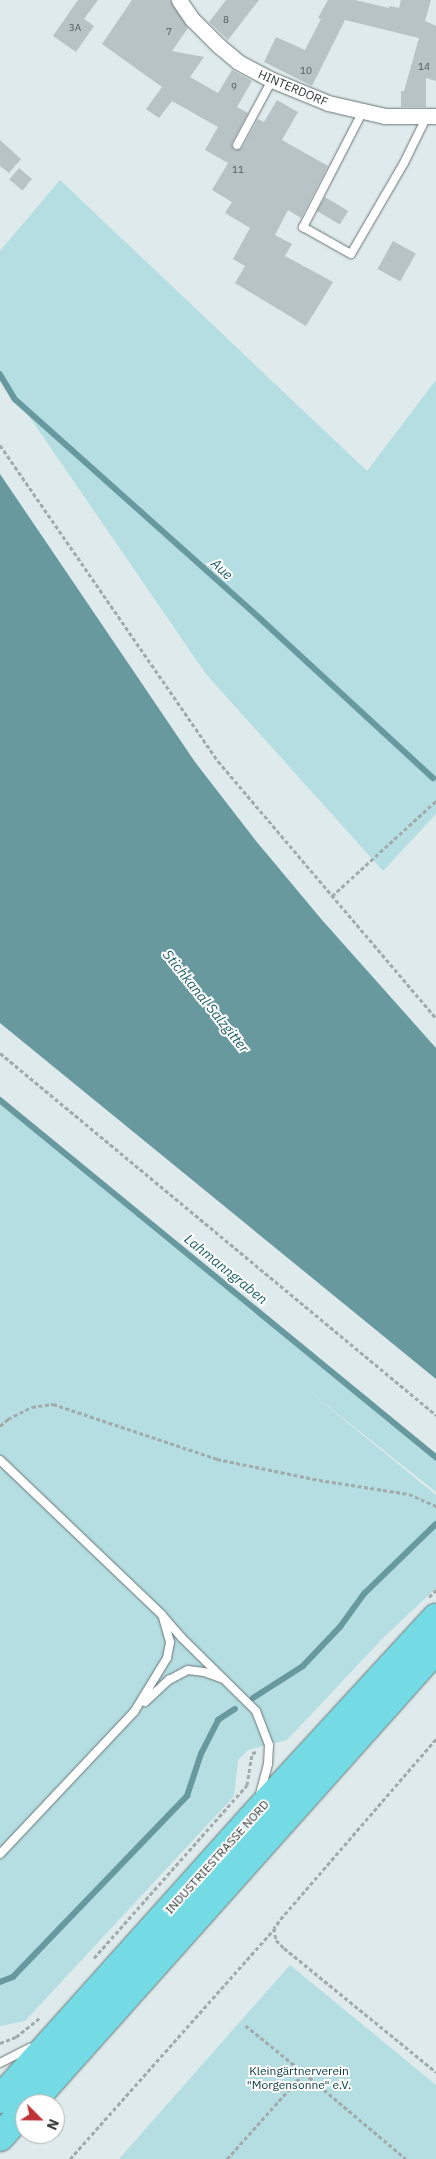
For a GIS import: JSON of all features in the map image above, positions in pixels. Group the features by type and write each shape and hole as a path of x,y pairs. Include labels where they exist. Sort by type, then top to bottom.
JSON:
{"highway":[{"name":"INDUSTRIESTRASSE NORD","path":"0,2099 58,2016 252,1818 430,1610"},
{"name":"INDUSTRIESTRASSE NORD","path":"39,2094 436,1650"},
{"path":"0,2137 15,2120"}],"street":[{"name":"HINTERDORF","path":"179,0 192,19 218,45 238,62 272,80 328,103 385,116 432,116"}],"lane":[{"path":"237,145 272,80"},
{"path":"363,111 303,227 351,254 432,116"},
{"path":"0,1460 162,1615 182,1638 256,1710 269,1745 269,1750 268,1764 252,1818"},
{"path":"134,1712 167,1658 170,1642 162,1615"},
{"path":"0,1854 160,1687 188,1670 204,1672 227,1680"},
{"path":"0,2063 20,2055 58,2016"}],"path":[{"path":"0,445 218,761 436,1018"},
{"path":"332,896 436,801"},
{"path":"0,1053 282,1284 436,1415"},
{"path":"0,1426 8,1419 32,1406 53,1404 217,1459 319,1480 409,1494 436,1506"},
{"path":"430,1610 436,1590"},
{"path":"70,2159 274,1928 436,1739"},
{"path":"93,1959 247,1785 252,1753 269,1750"},
{"path":"274,1928 276,1940 284,1948 436,2072"},
{"path":"0,2043 58,2016"},
{"path":"244,2024 406,2159"},
{"path":"227,2159 304,2073"}],"green space":[{"path":"60,180 367,471 436,380 436,814 383,871 206,674 0,374 0,251"},
{"path":"0,1100 436,1457 436,1492 304,1387 436,1495 436,1588 383,1638 287,1740 248,1750 238,1760 234,1796 25,2021 0,2026"},
{"name":"Kleingärtnerverein \"Morgensonne\" e.V.","path":"290,1965 436,2085 436,2159 119,2159"}],"water":[{"name":"Stichkanal Salzgitter","path":"0,474 195,762 256,841 322,920 436,1048 436,1379 0,1023"}],"building":[{"path":"78,0 98,0 84,19 94,26 76,52 53,36"},
{"path":"132,0 170,0 188,28 172,51 204,57 190,77 218,93 232,70 252,81 237,107 248,113 232,143 234,150 242,148 258,119 264,122 277,100 298,112 282,140 328,166 301,218 288,210 275,235 292,244 285,256 333,282 306,326 235,283 245,266 233,259 250,228 225,213 232,202 212,190 228,163 205,150 218,127 172,101 159,118 146,109 162,87 102,44"},
{"path":"226,0 259,0 228,40 209,22"},
{"path":"328,0 355,0 389,8 389,6 399,8 401,0 431,0 425,21 436,26 436,81 426,78 426,107 401,107 401,91 404,91 419,38 345,20 312,86 264,62 276,37 305,50 321,19 318,18"},
{"path":"0,140 21,159 9,173 0,166"},
{"path":"19,168 32,179 22,190 9,179"},
{"path":"325,197 348,211 340,225 317,211"},
{"path":"393,241 416,254 400,282 377,269"}],"waterway":[{"name":"Aue","path":"0,374 15,399 262,620 433,778"},
{"name":"Lahmanngraben","path":"0,1100 436,1457"},
{"path":"253,1698 303,1666 340,1627 364,1594 436,1524"},
{"path":"0,1982 13,1977 187,1796 201,1754 218,1720 235,1709"}]}
